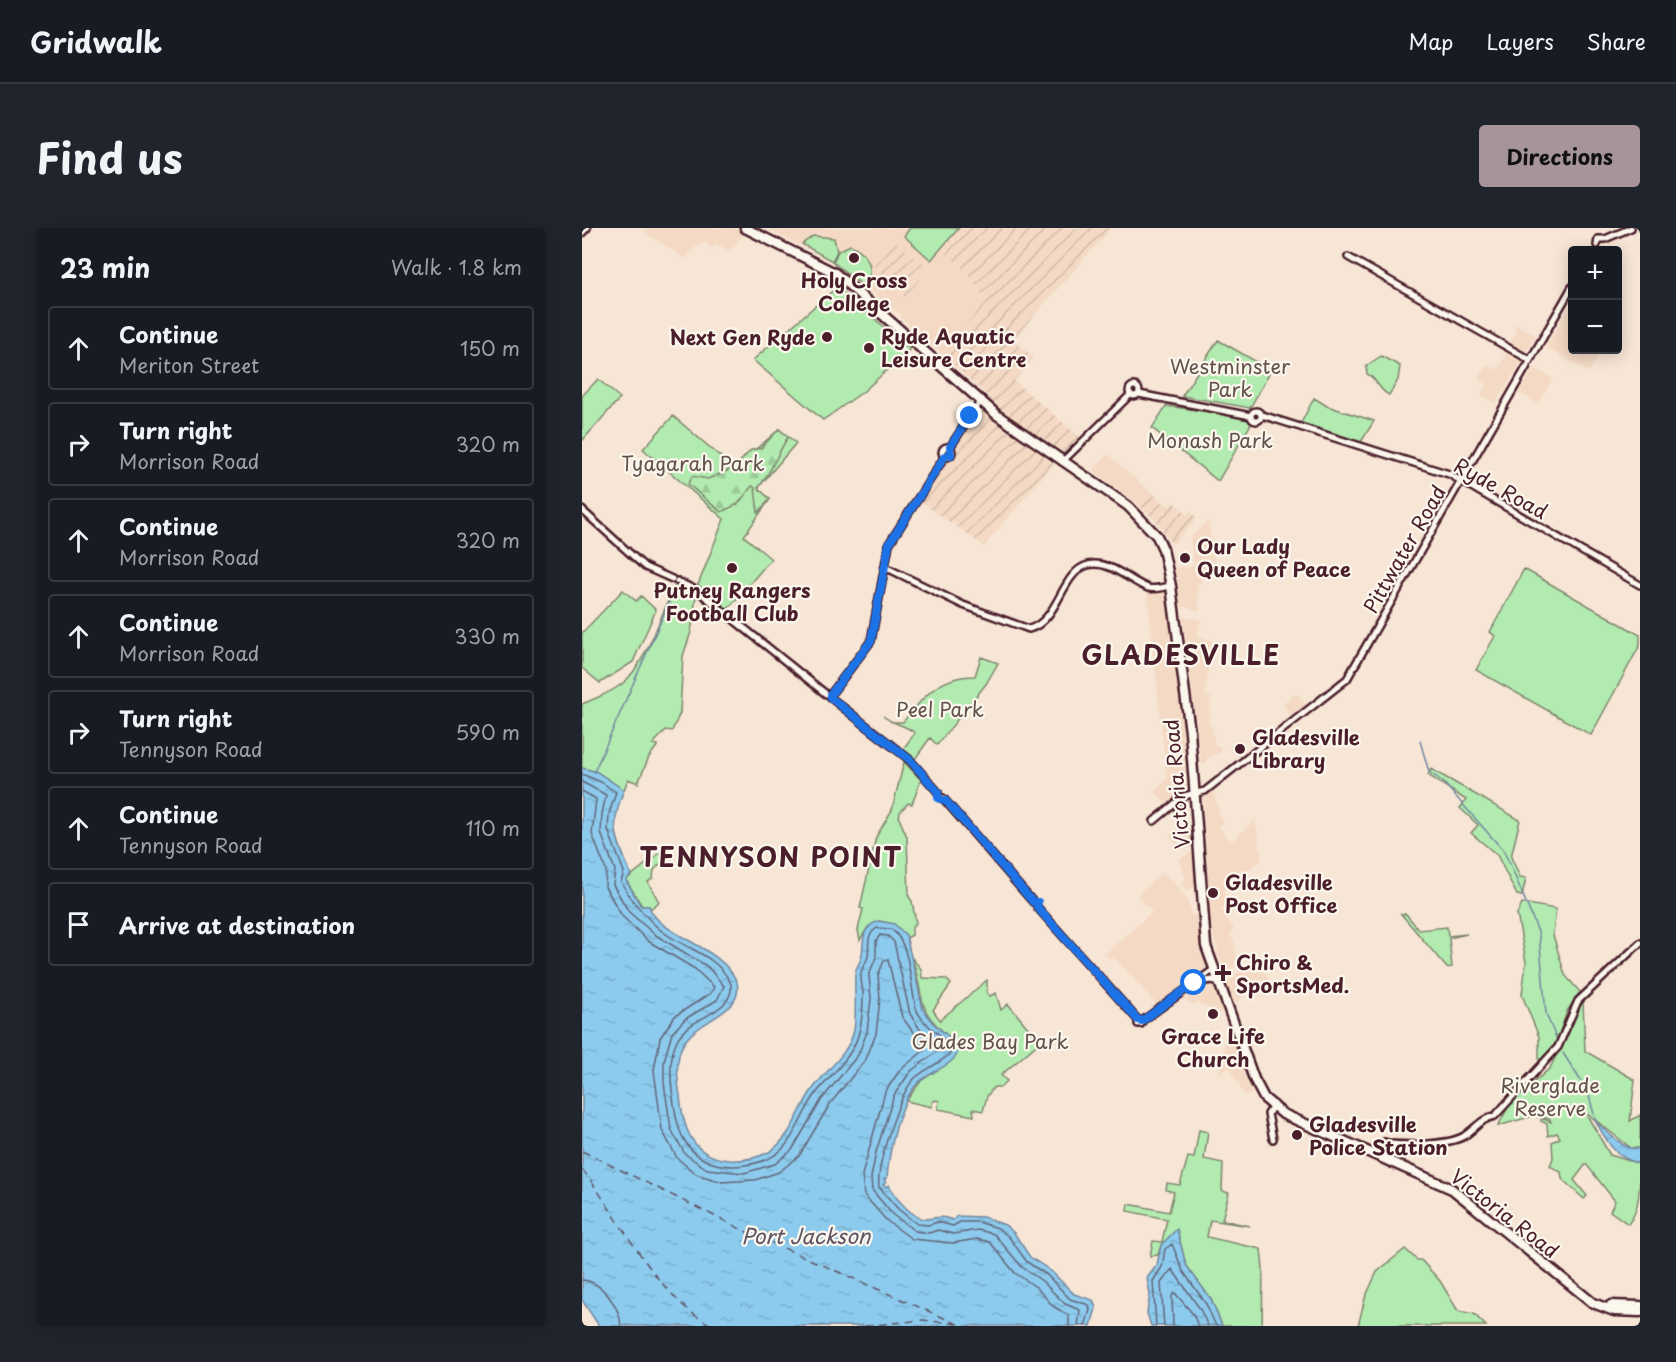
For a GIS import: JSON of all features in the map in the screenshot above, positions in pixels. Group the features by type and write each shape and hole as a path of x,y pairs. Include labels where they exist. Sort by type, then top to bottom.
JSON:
{"highway":[{"name":"Victoria Road","path":"745,228 762,231 841,277 982,399 1148,523 1162,545 1171,586 1197,793"},
{"name":"Victoria Road","path":"1064,461 1137,510 1153,525 1165,544 1176,602 1197,793 1207,926 1219,984 1257,1085 1273,1105 1452,1189 1593,1303 1614,1311 1640,1312"},
{"name":"Victoria Road","path":"1215,971 1260,1084 1273,1105"},
{"name":"Victoria Road","path":"1374,1153 1455,1187 1592,1298 1613,1305 1640,1306"}],"street":[{"path":"582,233 586,228"},
{"path":"1595,246 1597,239 1605,239 1631,228"},
{"path":"1348,257 1529,363"},
{"name":"Pittwater Road","path":"1154,821 1184,796 1205,791 1348,677 1568,294"},
{"name":"Ryde Road","path":"1064,461 1131,394 1251,414 1257,421 1263,418 1449,474 1640,585"},
{"path":"829,696 873,637 892,540 945,456 952,453 950,447 982,399"},
{"path":"582,510 645,567 698,591 910,760 938,792 938,798 943,798 1140,1021 1215,971"},
{"path":"582,516 591,518"},
{"path":"885,567 963,605 1026,628 1035,627 1047,615 1074,573 1086,566 1106,566 1150,589 1171,586"},
{"path":"1374,1153 1384,1142 1392,1145 1457,1139 1487,1117 1495,1116 1558,1047 1578,1001 1640,943"},
{"path":"1194,983 1213,980 1219,984"},
{"path":"1273,1105 1268,1114 1273,1139"}],"shaded area":[{"path":"646,228 737,228 745,233 730,251 716,244 712,249 702,241 685,259 643,231"},
{"path":"770,228 967,228 945,252 963,268 987,301 941,353 901,318 901,314 888,307 844,267 771,231","holes":["895,241 930,269 905,297 878,273"]},
{"path":"967,228 1112,228 1013,339 1034,358 1014,381 1080,437 1054,463 984,546 920,501 989,397 941,353 987,301 963,268 945,253"},
{"path":"895,241 928,267 928,270 905,297 878,274 880,271 873,265"},
{"path":"1568,309 1568,354 1600,354 1589,372 1546,347"},
{"path":"1516,324 1536,335 1526,353 1510,343 1517,331 1513,329"},
{"path":"1507,353 1522,361 1495,403 1481,395 1487,384 1478,379 1487,364 1497,370"},
{"path":"1534,368 1553,378 1538,404 1519,393"},
{"path":"1108,454 1147,489 1135,502 1093,471"},
{"path":"1147,489 1169,506 1174,502 1187,514 1190,511 1197,518 1175,543 1171,543 1157,522 1135,502"},
{"path":"1208,520 1216,571 1201,573 1201,584 1197,585 1200,611 1181,606 1175,568 1194,566 1190,539"},
{"path":"1147,592 1168,593 1190,785 1166,804 1154,791 1167,779"},
{"path":"1183,617 1201,620 1197,637 1212,640 1205,695 1211,697 1209,725 1212,726 1215,746 1220,746 1222,751 1201,764"},
{"path":"1297,693 1306,706 1290,716 1282,704"},
{"path":"1213,791 1223,823 1218,827 1231,842 1255,820 1262,859 1224,891 1228,904 1221,910 1234,929 1230,934 1236,946 1234,948 1238,963 1224,976 1211,925 1203,799"},
{"path":"1178,828 1193,828 1193,847 1181,849 1169,836"},
{"path":"1190,853 1195,854 1197,885 1187,891 1181,884 1186,879 1178,859"},
{"path":"1163,872 1188,899 1191,915 1198,914 1208,967 1157,1005 1113,956 1109,959 1105,954 1152,912 1137,895"},
{"path":"1253,959 1269,978 1264,983 1261,981 1234,1005 1226,983"},
{"path":"1201,982 1215,988 1222,1006 1221,1013 1198,1003 1194,1005 1181,998"},
{"path":"1228,1026 1254,1092 1245,1096 1229,1068 1219,1073"}],"green space":[{"path":"910,228 959,228 931,260 904,236"},
{"path":"813,236 834,238 837,251 832,261 802,244"},
{"path":"850,245 866,257 870,268 870,274 863,286 833,262 838,251"},
{"path":"837,287 910,349 864,391 823,420 753,360"},
{"name":"Westminster Park","path":"1218,340 1271,370 1250,408 1182,396"},
{"path":"1381,356 1400,366 1398,380 1389,395 1367,374 1366,366"},
{"path":"598,379 620,398 582,441 582,396"},
{"path":"1314,398 1327,406 1374,421 1361,442 1301,423"},
{"name":"Monash Park","path":"1166,406 1248,417 1252,422 1218,481 1152,428"},
{"name":"Tyagarah Park","path":"673,416 734,468 779,429 796,443 758,488 770,499 744,536 771,559 728,609 698,585 724,519 643,449"},
{"path":"779,429 788,437 758,488 770,499 758,513 755,488 752,486 738,504 721,512 688,484 692,476 708,479 734,468 751,450 761,448"},
{"path":"1524,569 1640,635 1640,645 1591,735 1476,670 1495,636 1490,632"},
{"path":"675,585 686,588 696,596 691,632 683,656 680,713 672,731 666,730 653,744 658,745 649,757 638,783 628,779 624,790 597,772 582,768 582,704 614,690 631,674 653,637"},
{"path":"623,590 636,601 641,596 656,610 633,662 600,683 582,668 582,633"},
{"name":"Peel Park","path":"981,657 998,663 986,684 937,745 930,738 915,759 903,749 915,733 893,722 903,722 925,696 942,684 962,677 975,676"},
{"path":"904,762 921,780 912,804 908,803 900,812 899,818 907,837 909,897 912,901 916,923 912,927 912,935 907,938 894,924 879,921 868,927 860,940 858,930 863,909 860,908 876,837 892,810"},
{"path":"1431,769 1520,820 1511,857 1520,877 1526,878 1522,896 1517,895 1497,855 1471,833 1478,825 1460,808 1466,800 1428,775"},
{"path":"667,847 672,853 654,870 653,878 648,882 659,902 650,909 649,906 642,906 626,880"},
{"path":"1522,903 1556,909 1553,935 1565,975 1580,992 1567,1011 1556,1043 1539,1061 1539,1037 1522,995 1526,962 1517,914"},
{"path":"1401,914 1406,914 1419,930 1447,927 1448,936 1467,934 1449,938 1452,967 1447,968"},
{"name":"Glades Bay Park","path":"912,958 921,969 922,978 946,979 951,984 933,1010 940,1020 987,980 987,993 990,996 996,993 1001,1010 1008,1004 1040,1042 1001,1075 1007,1081 1001,1087 994,1087 987,1096 983,1111 973,1109 974,1116 938,1109 939,1101 936,1100 932,1102 932,1107 906,1101 921,1081 953,1059 954,1041 926,1011"},
{"name":"Riverglade Reserve","path":"1583,1000 1585,1051 1635,1080 1630,1121 1640,1115 1640,1148 1631,1148 1585,1112 1610,1155 1640,1164 1637,1205 1628,1224 1610,1211 1615,1201 1586,1164 1574,1180 1587,1196 1584,1199 1562,1179 1561,1172 1550,1166 1553,1158 1552,1142 1560,1138 1557,1133 1548,1136 1547,1124 1541,1121 1541,1118 1551,1122 1550,1119 1533,1116 1498,1126 1510,1104 1550,1068"},
{"path":"1199,1130 1208,1132 1204,1159 1223,1163 1222,1191 1229,1193 1222,1220 1250,1226 1210,1220 1207,1237 1261,1249 1262,1326 1222,1326 1211,1299 1186,1265 1177,1230 1161,1245 1158,1255 1150,1256 1153,1241 1162,1242 1167,1219 1127,1211 1128,1204 1169,1212 1174,1192 1166,1190 1167,1183 1180,1185 1188,1157 1194,1158"},
{"path":"1405,1249 1417,1260 1421,1260 1440,1281 1458,1311 1474,1314 1486,1326 1358,1326 1365,1298 1377,1272"}],"water":[{"name":"Port Jackson","path":"582,768 597,772 624,790 616,815 616,833 631,875 626,880 641,906 649,906 655,917 664,925 717,958 737,982 737,994 732,1003 693,1033 684,1043 679,1055 681,1108 687,1130 698,1147 716,1158 739,1160 769,1152 783,1140 815,1085 841,1055 851,1039 855,1023 855,972 862,957 866,930 879,921 894,924 906,935 923,1009 933,1023 954,1041 958,1052 951,1061 923,1079 911,1091 900,1114 890,1154 887,1178 884,1179 886,1182 883,1185 887,1187 889,1185 904,1206 921,1218 941,1217 953,1220 957,1216 983,1217 1005,1225 1014,1233 1030,1257 1051,1271 1074,1294 1093,1300 1096,1308 1091,1326 599,1326 582,1300"},
{"path":"1596,1122 1622,1144 1640,1149 1640,1164 1619,1154"},
{"path":"1177,1229 1186,1265 1211,1299 1222,1326 1151,1326 1147,1313 1150,1294 1147,1278 1157,1265 1161,1245"}],"waterway":[{"path":"594,772 675,589"},
{"path":"1420,741 1429,772 1442,781 1503,850 1510,864 1539,934 1546,1014 1557,1040"},
{"path":"1563,1053 1588,1092 1596,1122"}],"ferry route":[{"path":"582,1151 747,1232 960,1325"},
{"path":"582,1169 658,1279 695,1315 714,1326"},
{"path":"865,1326 923,1320 956,1324"}],"place":[{"name":"Holy Cross College","path":"854,258"},
{"name":"Next Gen Ryde","path":"827,337"},
{"name":"Ryde Aquatic Leisure Centre","path":"869,348"},
{"name":"Our Lady Queen of Peace","path":"1185,558"},
{"name":"Putney Rangers Football Club","path":"732,568"},
{"name":"Gladesville Library","path":"1240,749"},
{"name":"Gladesville Post Office","path":"1213,893"},
{"name":"Chiro & SportsMed.","path":"1223,973"},
{"name":"Grace Life Church","path":"1213,1014"},
{"name":"Gladesville Police Station","path":"1297,1135"}],"district":[{"name":"GLADESVILLE","path":"1181,654"},
{"name":"TENNYSON POINT","path":"771,856"}],"route":[{"path":"970,416 950,447 951,455 945,456 889,544 873,637 831,694 831,698 910,760 938,792 938,798 946,801 1033,902 1038,902 1037,907 1138,1020 1142,1021 1194,983"}]}
